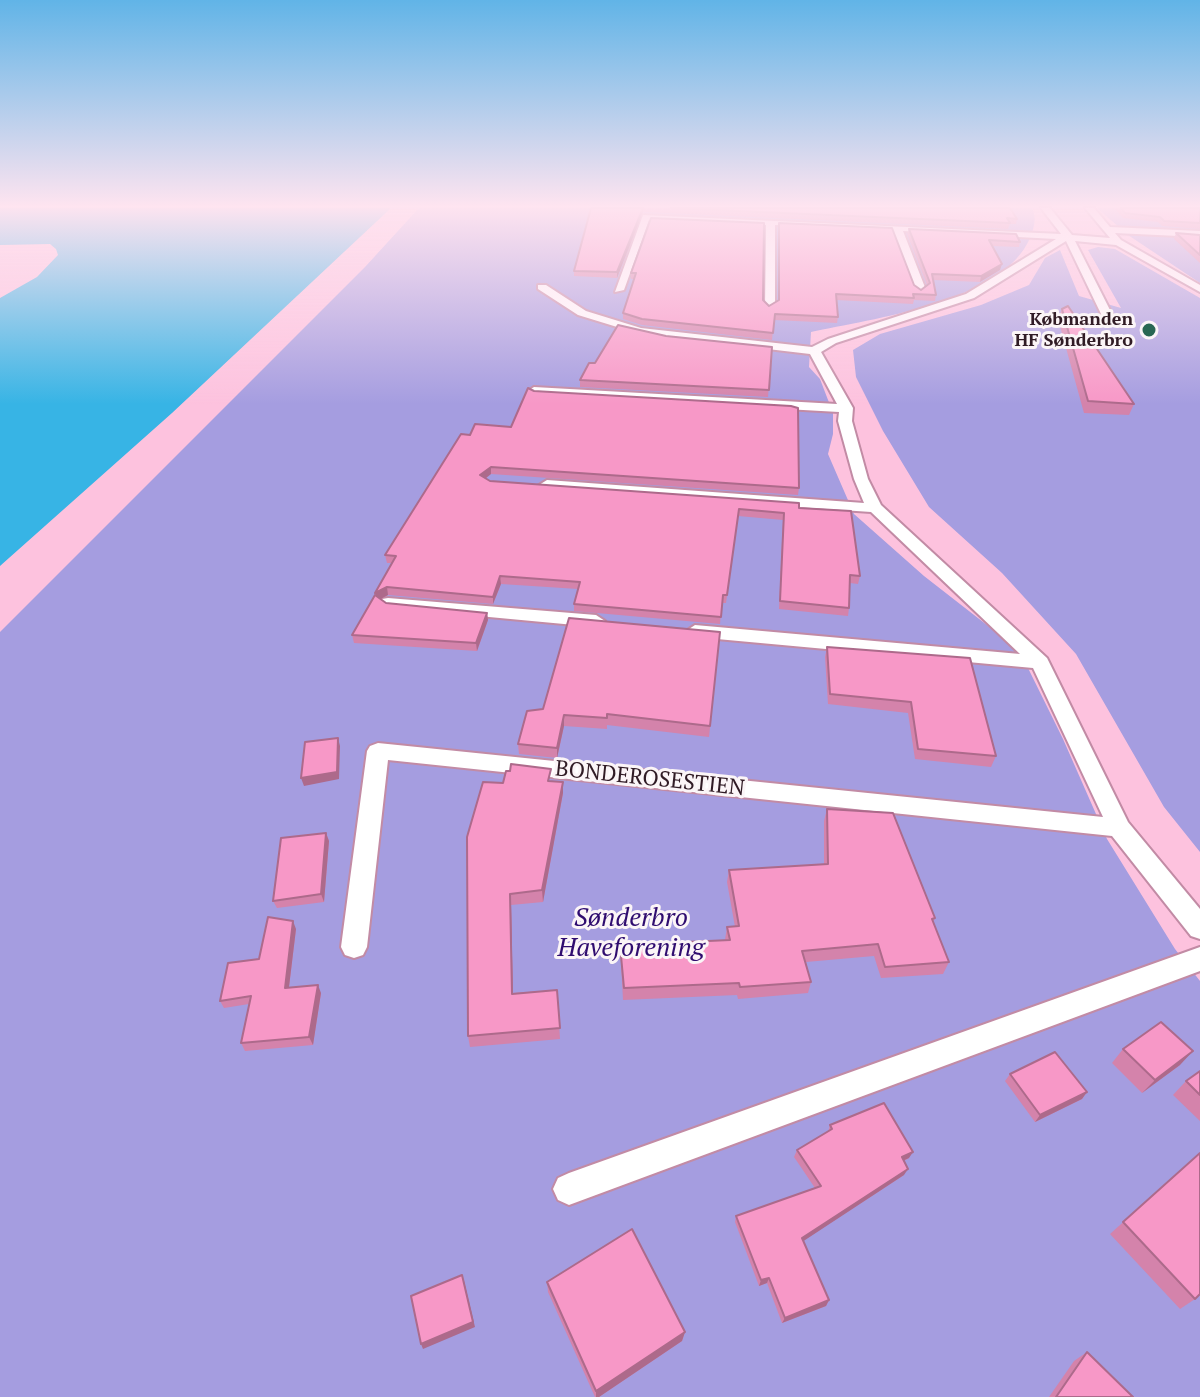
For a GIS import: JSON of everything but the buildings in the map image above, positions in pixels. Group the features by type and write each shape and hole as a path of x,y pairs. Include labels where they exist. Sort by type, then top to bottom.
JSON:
{"lane":[{"path":"619,290 625,273"},
{"path":"770,273 770,306"},
{"path":"914,273 921,290"},
{"path":"542,287 582,313 640,331 814,351 832,341 970,296 1007,273"},
{"path":"1086,273 1106,314"},
{"path":"1174,273 1200,289"},
{"path":"1177,275 1200,277"},
{"path":"814,351 846,408 845,421 861,479 875,508 1040,662 1119,828 1200,928"},
{"path":"534,391 846,408"},
{"path":"537,484 875,508"},
{"path":"388,603 611,623"},
{"path":"675,629 1040,662"},
{"name":"BONDEROSESTIEN","path":"354,947 378,751 1119,828"},
{"path":"569,1189 1200,959"}],"green space":[{"name":"Sønderbro Haveforening","path":"359,273 999,273 965,292 933,304 811,332 809,367 820,379 833,413 833,434 828,454 854,514 924,576 1010,643 1028,668 1107,839 1175,949 1200,981 1200,1397 0,1397 0,632"},
{"path":"1036,273 1070,273 1079,296 1121,308 1101,273 1157,273 1200,298 1200,852 1164,807 1076,654 1002,573 929,507 883,431 856,377 853,350 880,334 981,305 1029,285"},
{"path":"1185,273 1200,273 1200,283"}],"water":[{"path":"41,273 321,273 172,413 0,566 0,298"}],"place":[{"name":"Købmanden HF Sønderbro","path":"1149,330"}]}
